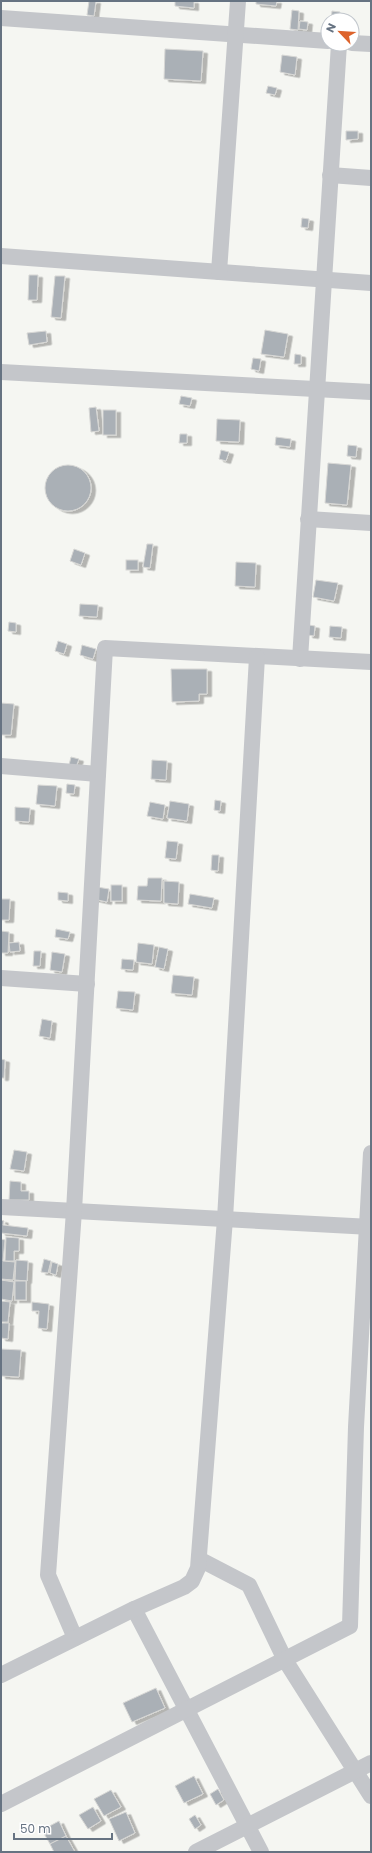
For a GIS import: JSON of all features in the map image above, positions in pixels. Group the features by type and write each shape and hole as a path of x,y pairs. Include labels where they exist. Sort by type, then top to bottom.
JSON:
{"street":[{"path":"219,272 238,1"},
{"path":"1,18 320,40"},
{"path":"360,43 371,44"},
{"path":"300,659 338,52"},
{"path":"330,175 371,178"},
{"path":"1,256 371,283"},
{"path":"1,372 371,392"},
{"path":"308,519 371,523"},
{"path":"75,1638 48,1575 74,1211 105,648 371,662"},
{"path":"1,1675 134,1609 184,1587 192,1581 198,1568 225,1219 257,657"},
{"path":"1,766 98,774"},
{"path":"1,978 87,984"},
{"path":"1,1804 350,1626 356,1427 369,1226 371,1153"},
{"path":"1,1207 369,1226"},
{"path":"199,1559 249,1585 285,1660 371,1796"},
{"path":"134,1609 261,1852"},
{"path":"196,1852 371,1763"}],"building":[{"path":"89,1 96,1 94,16 87,15"},
{"path":"175,1 194,1 194,8 175,6"},
{"path":"256,1 277,1 276,6 256,4"},
{"path":"292,10 299,11 298,30 290,29"},
{"path":"300,21 308,22 307,30 299,29"},
{"path":"165,49 203,51 201,81 164,79"},
{"path":"282,55 297,57 295,75 280,72"},
{"path":"268,86 277,88 275,95 266,93"},
{"path":"346,131 358,131 358,139 346,140"},
{"path":"302,218 309,219 308,228 301,227"},
{"path":"29,275 38,275 37,300 28,300"},
{"path":"55,276 65,276 61,318 51,317"},
{"path":"265,330 288,334 284,357 261,354"},
{"path":"46,331 47,342 29,345 27,333"},
{"path":"295,354 301,355 301,364 294,364"},
{"path":"253,358 261,359 259,371 251,369"},
{"path":"181,396 192,398 190,406 179,404"},
{"path":"96,407 99,431 91,432 89,408"},
{"path":"103,410 116,410 116,435 103,435"},
{"path":"217,419 240,420 239,442 216,441"},
{"path":"180,434 187,434 187,443 179,443"},
{"path":"276,437 291,439 290,447 275,445"},
{"path":"348,445 357,446 356,457 347,456"},
{"path":"221,450 229,452 226,461 219,459"},
{"path":"328,463 351,465 347,505 325,503"},
{"path":"73,465 77,466 87,475 90,479 90,497 81,507 73,511 63,511 55,507 46,497 45,483 49,475 59,466"},
{"path":"147,544 153,544 150,568 143,567"},
{"path":"74,549 85,553 81,565 70,561"},
{"path":"126,560 138,560 138,570 126,570"},
{"path":"236,562 256,563 255,587 235,586"},
{"path":"316,580 338,583 334,601 313,597"},
{"path":"80,604 98,605 97,617 79,616"},
{"path":"9,622 16,623 16,632 8,631"},
{"path":"309,625 315,626 314,636 308,635"},
{"path":"330,626 342,627 341,638 329,637"},
{"path":"58,641 67,644 64,654 55,651"},
{"path":"82,645 96,649 93,659 80,655"},
{"path":"171,669 207,669 207,694 199,694 199,701 172,702"},
{"path":"1,703 14,704 11,735 1,735"},
{"path":"71,757 79,759 76,767 69,765"},
{"path":"152,760 167,761 166,780 151,779"},
{"path":"67,784 75,785 74,794 66,793"},
{"path":"38,785 57,786 55,806 36,804"},
{"path":"215,800 221,801 220,811 214,810"},
{"path":"170,801 189,804 187,821 167,818"},
{"path":"150,802 165,805 163,819 147,816"},
{"path":"15,807 30,808 29,822 15,821"},
{"path":"167,841 178,842 176,859 165,858"},
{"path":"212,855 219,855 218,871 211,870"},
{"path":"148,878 162,878 161,901 137,900 138,886 147,886"},
{"path":"164,881 179,882 178,904 164,903"},
{"path":"111,885 122,885 122,901 111,901"},
{"path":"91,886 109,889 107,902 89,898"},
{"path":"58,892 68,893 68,901 58,900"},
{"path":"190,894 214,898 212,908 188,904"},
{"path":"1,899 10,899 9,920 1,920"},
{"path":"56,929 70,932 68,939 55,937"},
{"path":"1,931 9,932 8,953 1,953"},
{"path":"19,942 20,951 10,952 9,943"},
{"path":"138,943 154,945 152,964 136,962"},
{"path":"159,947 168,949 164,969 155,967"},
{"path":"34,951 41,951 40,966 33,966"},
{"path":"52,952 65,954 62,972 50,970"},
{"path":"122,959 134,960 133,970 121,969"},
{"path":"173,975 194,977 192,995 171,993"},
{"path":"118,991 135,992 133,1010 116,1008"},
{"path":"42,1019 52,1021 50,1038 39,1036"},
{"path":"1,1059 5,1060 4,1078 1,1078"},
{"path":"14,1150 27,1152 24,1171 10,1169"},
{"path":"10,1181 21,1182 21,1191 29,1191 29,1200 9,1200"},
{"path":"1,1220 4,1221 3,1225 28,1228 27,1236 1,1233"},
{"path":"6,1237 19,1238 19,1251 14,1251 14,1261 5,1261"},
{"path":"1,1239 5,1240 3,1261 15,1262 13,1280 1,1279"},
{"path":"44,1259 51,1261 48,1273 41,1272"},
{"path":"16,1260 28,1261 27,1281 15,1280"},
{"path":"52,1262 58,1264 56,1275 50,1273"},
{"path":"1,1280 14,1282 12,1301 1,1299"},
{"path":"15,1281 26,1281 26,1300 15,1300"},
{"path":"1,1301 10,1302 8,1322 1,1322"},
{"path":"32,1302 49,1304 47,1329 38,1328 39,1311 32,1311"},
{"path":"1,1323 9,1323 8,1339 1,1338"},
{"path":"1,1349 21,1350 19,1377 1,1376"},
{"path":"156,1688 165,1708 132,1722 123,1703"},
{"path":"194,1776 203,1794 184,1803 175,1786"},
{"path":"218,1789 224,1800 216,1805 210,1794"},
{"path":"111,1790 121,1807 104,1816 94,1799"},
{"path":"93,1807 101,1821 88,1829 79,1815"},
{"path":"126,1812 135,1833 119,1841 109,1819"},
{"path":"195,1815 201,1825 195,1829 189,1819"},
{"path":"59,1821 66,1836 50,1844 42,1830"},
{"path":"66,1836 75,1852 54,1852 50,1844"}]}
